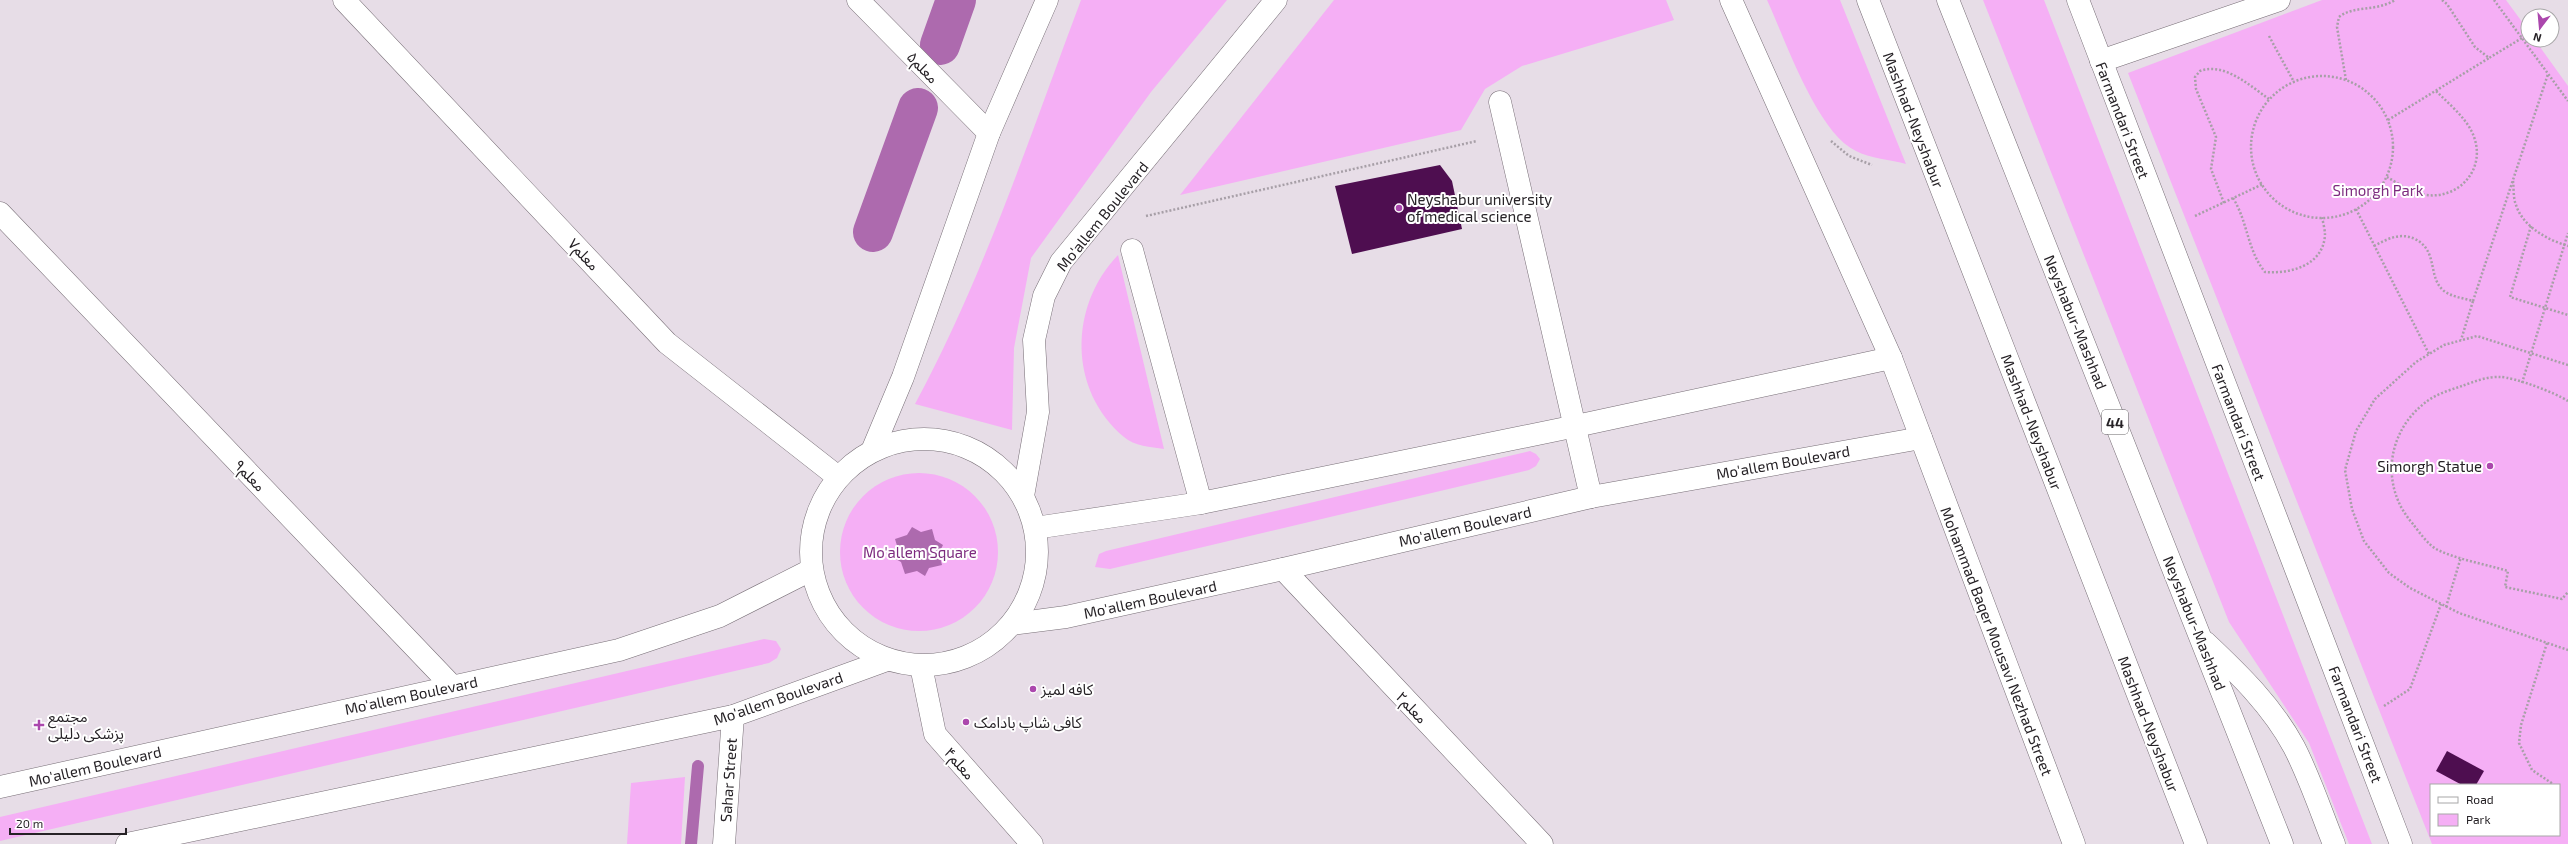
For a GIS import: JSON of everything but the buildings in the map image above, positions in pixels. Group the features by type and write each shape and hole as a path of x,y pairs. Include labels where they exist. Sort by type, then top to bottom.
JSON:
{"main road":[{"name":"معلم۵","path":"858,0 989,133"},
{"path":"872,451 903,377 989,133 1047,0"},
{"name":"Mo'allem Boulevard","path":"1023,496 1038,412 1034,340 1044,296 1061,262 1276,0"},
{"name":"Mohammad Baqer Mousavi Nezhad Street","path":"1731,0 1892,358 2074,844"},
{"name":"Mashhad-Neyshabur","path":"1868,0 2196,844"},
{"name":"Neyshabur-Mashhad","path":"1948,0 2282,844"},
{"name":"Farmandari Street","path":"2078,0 2402,844"},
{"path":"2101,61 2279,0"},
{"name":"معلم۷","path":"348,4 667,342 838,478"},
{"path":"1500,102 1576,426 1591,497"},
{"name":"معلم۹","path":"0,213 452,686"},
{"path":"1132,250 1201,503"},
{"path":"1035,528 1201,503 1576,426 1892,358"},
{"name":"Mo'allem Boulevard","path":"1012,624 1066,617 1283,569 1591,497 1921,438"},
{"path":"928,439 956,443 983,455 1005,473 1023,496 1035,528 1037,562 1029,595 1012,624 986,648 955,661 921,666 887,660 859,646 836,625 820,599 811,570 810,537 818,511 838,478 848,467 872,451 899,442 928,439"},
{"name":"معلم۲","path":"1283,569 1542,844"},
{"name":"Mo'allem Boulevard","path":"0,787 619,650 720,616 811,570"},
{"path":"2201,638 2236,671 2267,705 2294,748 2334,844"},
{"name":"Mo'allem Boulevard","path":"127,844 733,716 887,660"},
{"name":"معلم۴","path":"921,666 935,734 1032,844"},
{"name":"Sahar Street","path":"724,844 733,716"}],"path":[{"path":"2346,80 2337,28 2339,17 2348,10 2372,9 2395,0"},
{"path":"2442,0 2447,4 2475,47 2489,58"},
{"path":"2494,0 2520,35"},
{"path":"2254,8 2294,82"},
{"path":"2388,120 2520,39"},
{"path":"2529,48 2568,101"},
{"path":"2224,203 2211,169 2211,157 2216,137 2196,89 2195,78 2200,71 2217,68 2230,74 2269,99"},
{"path":"2461,340 2548,74"},
{"path":"2330,76 2346,80 2371,94 2385,112 2393,133 2393,156 2387,177 2374,196 2356,209 2332,217 2308,216 2284,207 2266,190 2254,168 2251,144 2256,120 2269,99 2294,82 2308,77 2330,76"},
{"path":"2387,177 2417,193 2440,195 2460,188 2476,169 2477,148 2471,132 2457,112 2436,91"},
{"path":"1146,216 1507,134"},
{"path":"2513,180 2516,205 2532,226 2550,241 2566,245"},
{"path":"2192,218 2263,184"},
{"path":"2233,198 2240,209 2256,261 2265,272 2279,273 2296,270 2310,262 2322,249 2325,235 2322,217"},
{"path":"2356,209 2429,354"},
{"path":"2532,226 2510,297 2568,315"},
{"path":"2522,383 2566,245 2568,233"},
{"path":"2374,246 2391,238 2402,236 2423,244 2429,252 2437,282 2443,290 2455,297 2473,300"},
{"path":"2568,364 2477,336 2444,345 2416,362 2375,399 2356,430 2345,470 2352,510 2364,541 2389,573 2410,588 2446,607 2568,650"},
{"path":"2568,401 2549,391 2500,376 2473,381 2449,390 2427,401 2408,419 2396,441 2391,466 2393,491 2404,514 2437,550 2508,571 2505,587 2562,599 2568,592"},
{"path":"2446,607 2461,557"},
{"path":"2384,706 2410,689 2441,604"},
{"path":"2547,643 2521,725 2519,743 2532,770 2553,784"}],"green space":[{"path":"1081,0 1227,0 1151,92 1031,258 1014,348 1012,430 915,404 963,306 1005,205"},
{"path":"1334,0 1666,0 1674,20 1522,66 1485,89 1461,130 1180,195"},
{"path":"1767,0 1840,0 1906,164 1874,157 1856,151 1842,141 1828,125 1815,106"},
{"path":"1983,0 2044,0 2372,844 2349,844 2309,743 2229,622"},
{"name":"Simorgh Park","path":"2322,0 2506,0 2520,19 2520,48 2541,48 2568,86 2568,844 2432,844 2128,73"},
{"path":"1118,255 1164,449 1138,444 1124,437 1106,418 1093,396 1085,372 1082,348 1084,323 1090,298 1102,276"},
{"path":"1530,451 1536,454 1540,459 1536,466 1529,470 1110,569 1095,567 1099,554 1106,551"},
{"name":"Mo'allem Square","path":"927,473 942,476 956,482 975,496 985,508 995,529 998,552 995,575 985,596 975,608 963,618 942,628 927,631 911,631 896,628 875,618 863,608 853,596 843,575 841,567 840,544 843,529 853,508 863,496 875,486 896,476 904,474"},
{"path":"764,639 776,641 781,649 777,658 769,663 0,841 0,817"},
{"path":"685,777 681,844 627,844 631,783"}],"shaded area":[{"path":"912,527 921,532 932,529 935,540 943,545 939,553 942,565 929,568 925,576 917,571 905,574 901,562 892,557 898,549 895,539 907,535"}],"waterway":[{"path":"940,45 956,0"},
{"path":"873,232 918,108"},
{"path":"691,844 698,766"}],"place":[{"name":"Neyshabur university of medical science","path":"1399,208"},
{"name":"Simorgh Statue","path":"2490,466"},
{"name":"کافه لمیز","path":"1033,689"},
{"name":"کافی شاپ بادامک","path":"966,722"},
{"name":"مجتمع پزشکی دلیلی","path":"39,725"}]}
